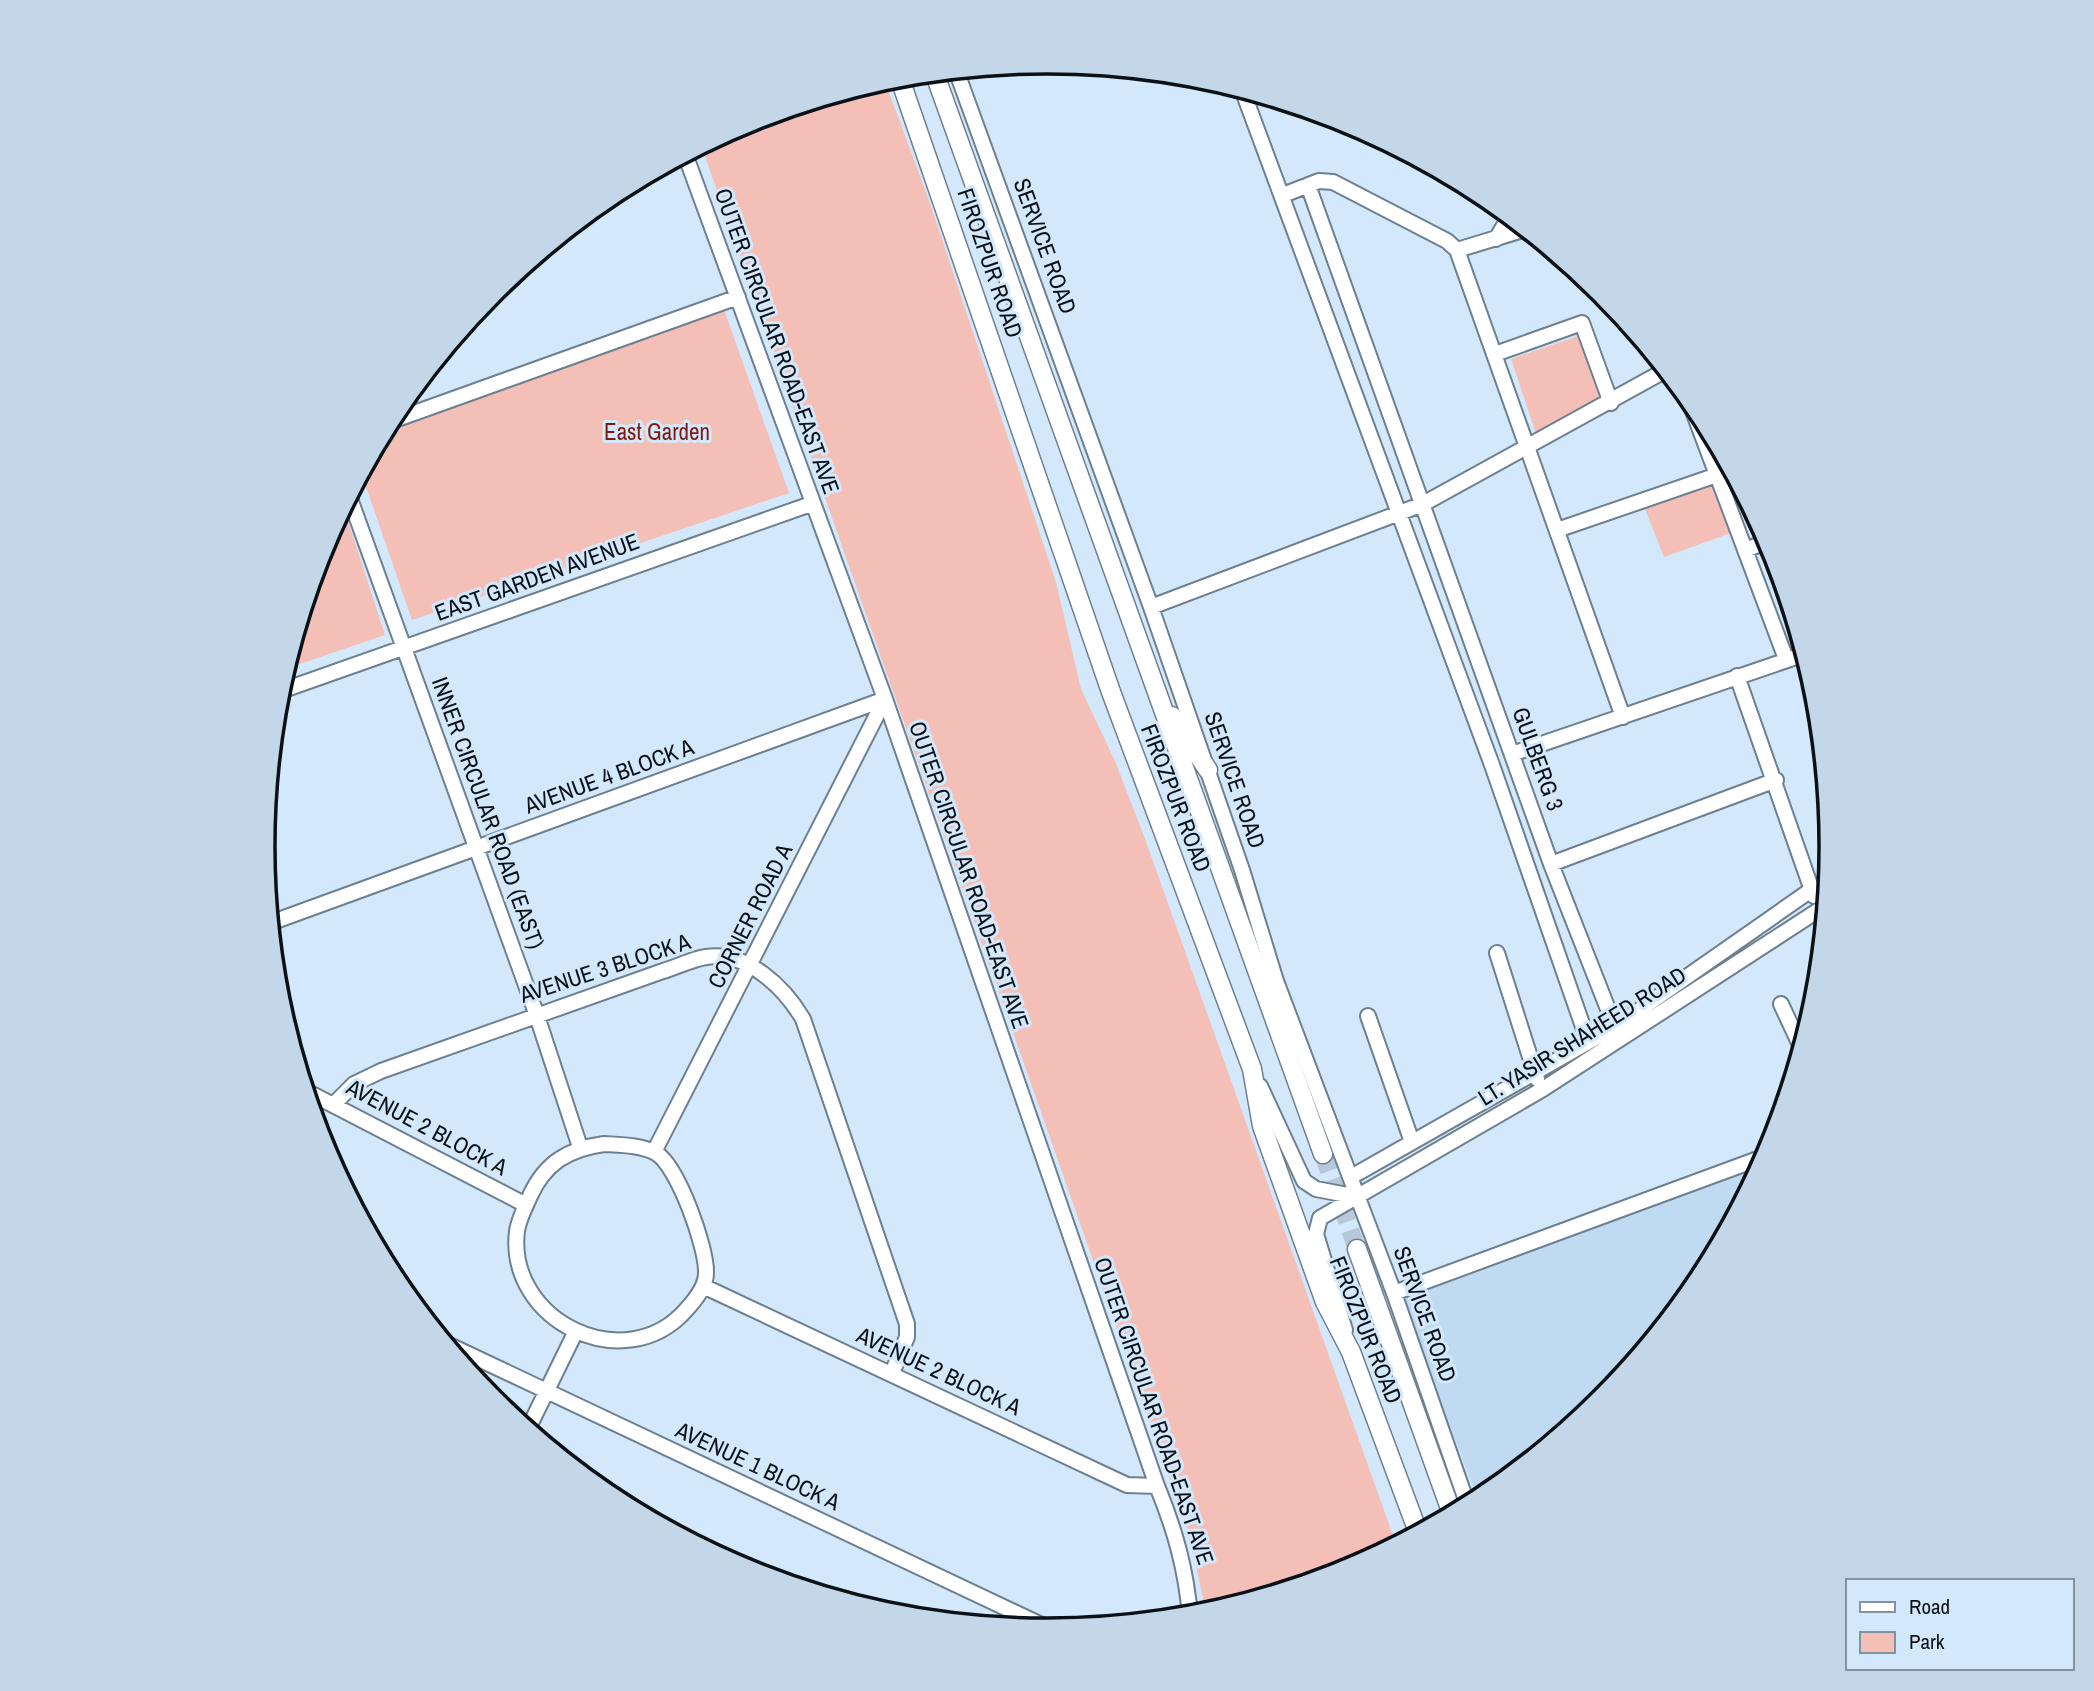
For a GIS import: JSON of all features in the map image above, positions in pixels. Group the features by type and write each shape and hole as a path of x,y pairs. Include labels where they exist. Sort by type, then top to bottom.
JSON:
{"main road":[{"name":"FIROZPUR ROAD","path":"937,81 1323,1154"},
{"name":"FIROZPUR ROAD","path":"903,87 1111,692 1252,1069 1262,1126 1325,1302 1350,1352 1415,1524"},
{"path":"1156,693 1208,770"},
{"name":"FIROZPUR ROAD","path":"1357,1249 1449,1504"}],"street":[{"name":"SERVICE ROAD","path":"959,79 1151,607 1208,770 1276,981 1394,1293 1464,1495"},
{"path":"1246,100 1400,514 1588,1041"},
{"name":"OUTER CIRCULAR ROAD-EAST AVE","path":"688,163 811,504 885,699 1157,1486 1177,1535 1188,1581 1189,1604"},
{"path":"1283,195 1308,185 1333,182 1447,241 1457,250 1623,717"},
{"name":"GULBERG 3","path":"1308,185 1551,864 1615,1027"},
{"path":"1496,239 1505,224"},
{"path":"1457,250 1516,232"},
{"path":"406,416 738,298"},
{"path":"1495,354 1582,323 1611,403"},
{"path":"1151,607 1423,504 1658,375"},
{"path":"1705,442 1786,659"},
{"path":"1557,530 1717,475"},
{"name":"EAST GARDEN AVENUE","path":"292,687 811,504"},
{"name":"INNER CIRCULAR ROAD (EAST)","path":"353,508 536,1013 580,1147"},
{"path":"1745,550 1758,545"},
{"path":"1512,754 1795,657"},
{"path":"1737,676 1776,780 1811,890 1817,899"},
{"name":"AVENUE 4 BLOCK A","path":"279,920 885,699"},
{"name":"CORNER ROAD A","path":"654,1152 751,967 885,699"},
{"path":"1551,864 1776,780"},
{"path":"1351,1177 1615,1027 1811,890"},
{"name":"LT. YASIR SHAHEED ROAD","path":"1350,1352 1316,1228 1324,1216 1543,1089 1815,913"},
{"path":"1497,953 1532,1072 1543,1089"},
{"name":"AVENUE 3 BLOCK A","path":"335,1104 354,1084 381,1071 536,1013 706,957 727,958 751,967 778,986 803,1020 907,1324 907,1337 892,1373"},
{"path":"1781,1004 1795,1035"},
{"path":"1368,1016 1412,1142"},
{"path":"1252,1069 1304,1181 1316,1189 1358,1197"},
{"name":"AVENUE 2 BLOCK A","path":"317,1096 526,1205"},
{"path":"1425,1135 1439,1150"},
{"path":"621,1145 654,1152 664,1159 682,1194 705,1262 703,1286 684,1313 643,1337 625,1341 605,1340 575,1333 545,1310 522,1273 517,1233 526,1205 542,1175 554,1162 580,1147 621,1145"},
{"path":"1395,1153 1399,1173"},
{"path":"1394,1293 1751,1162"},
{"name":"AVENUE 2 BLOCK A","path":"703,1286 1127,1485 1157,1486"},
{"path":"532,1420 575,1333"},
{"name":"AVENUE 1 BLOCK A","path":"465,1353 1025,1617"}],"shaded area":[{"path":"1746,1172 1716,1232 1689,1274 1627,1355 1556,1426 1474,1488 1399,1290"}],"green space":[{"path":"888,90 930,203 1056,582 1081,689 1115,761 1144,836 1393,1535 1295,1577 1204,1602 1190,1536 704,154 799,114"},
{"name":"East Garden","path":"721,301 789,493 412,620 365,484 400,425"},
{"path":"1581,335 1606,398 1537,436 1511,359"},
{"path":"1714,485 1731,533 1664,557 1645,509"},
{"path":"348,520 385,635 297,665 316,597"}],"tunnel":[{"path":"1323,1154 1357,1249"}]}
